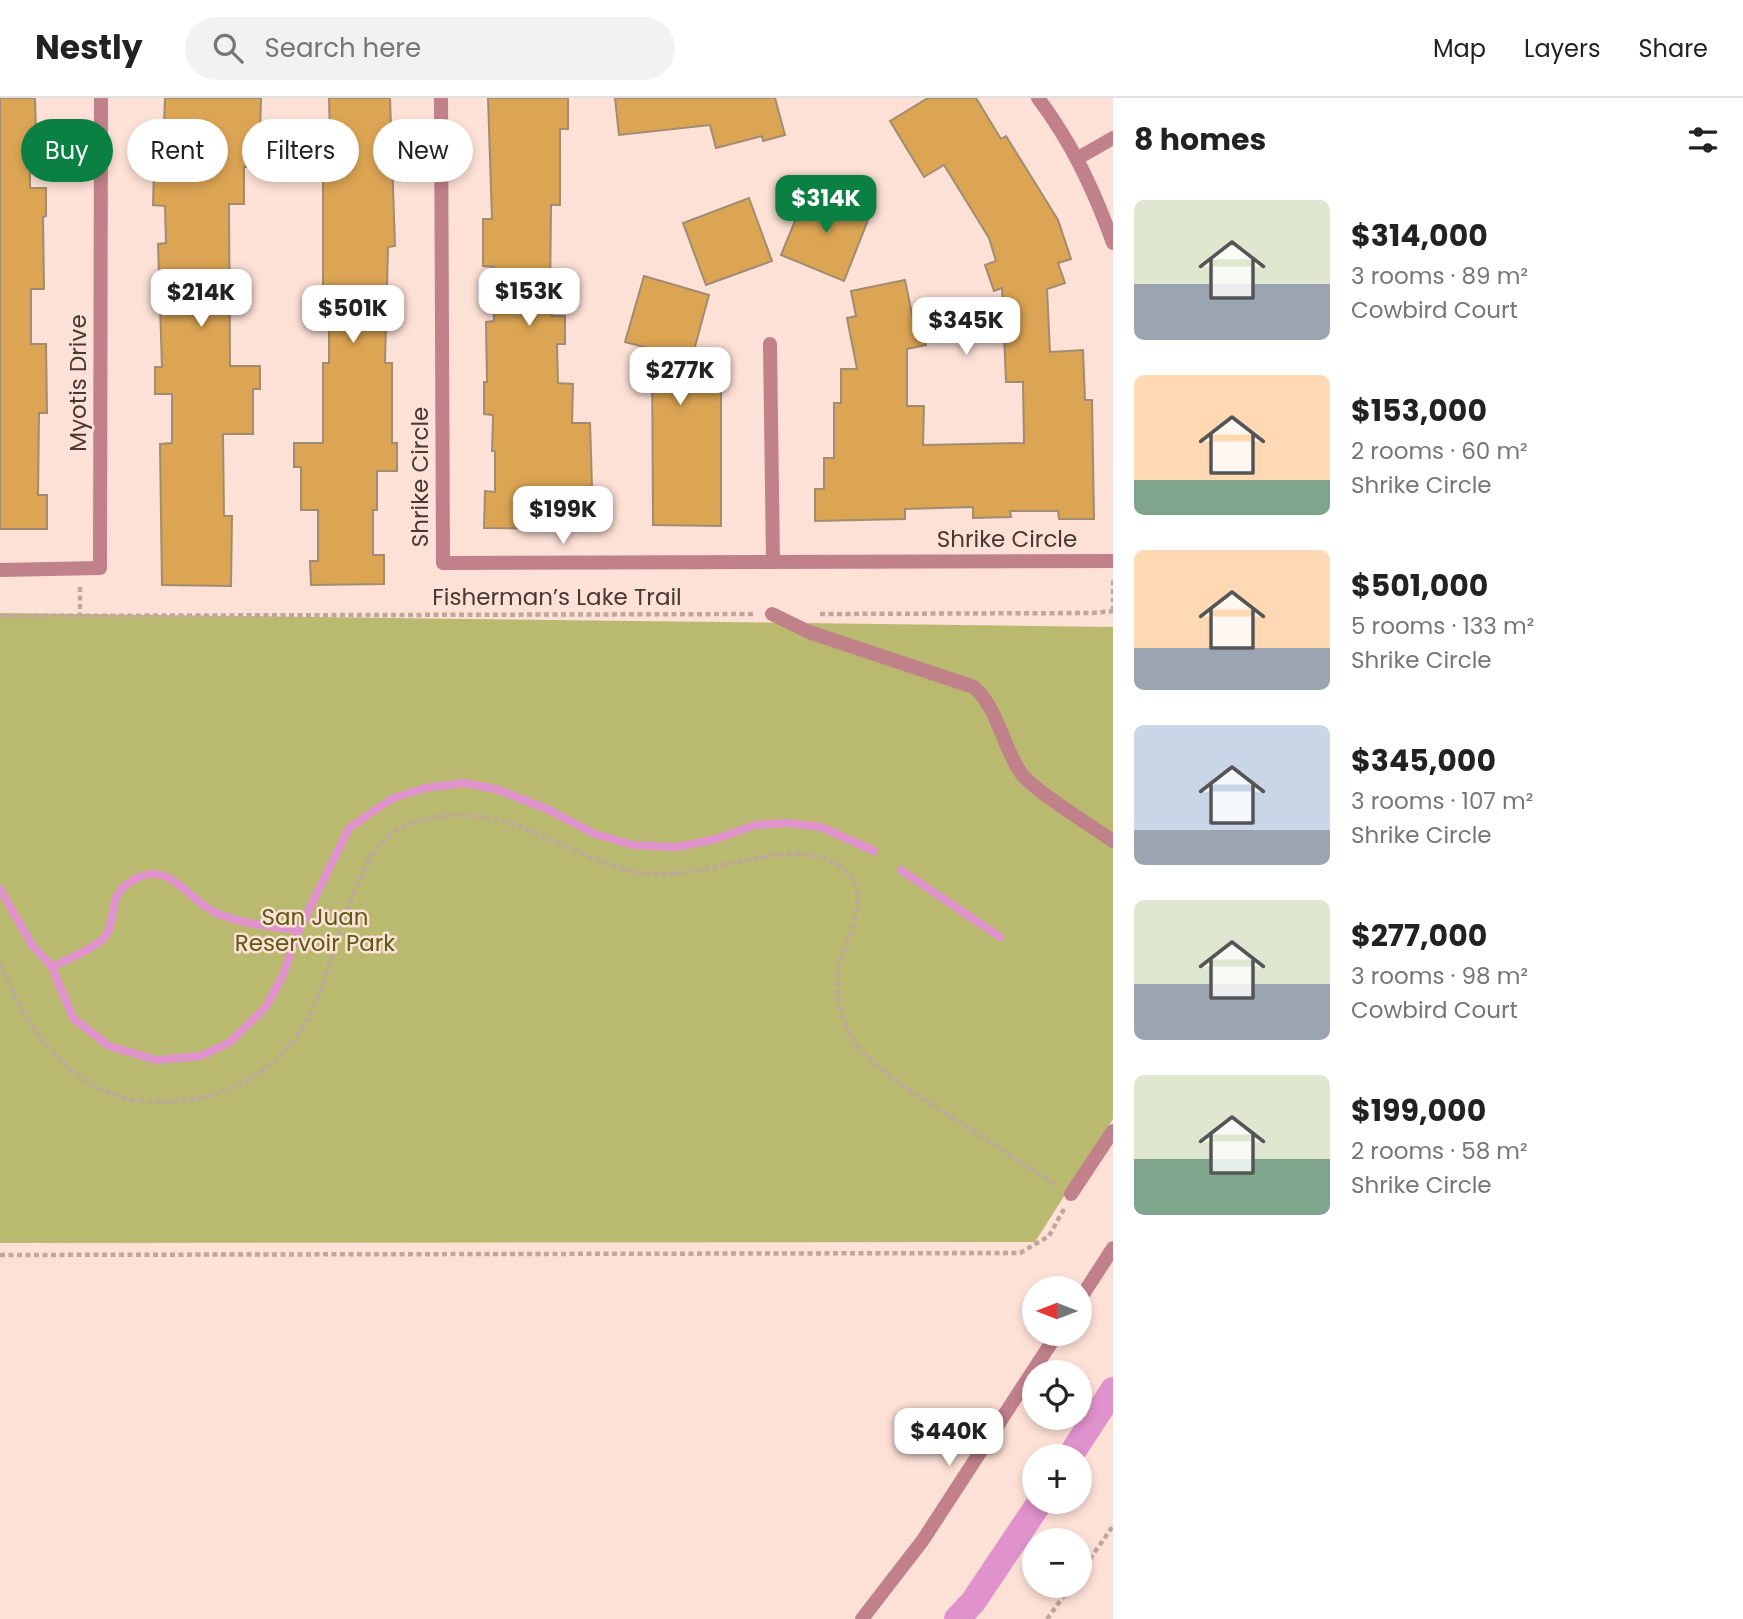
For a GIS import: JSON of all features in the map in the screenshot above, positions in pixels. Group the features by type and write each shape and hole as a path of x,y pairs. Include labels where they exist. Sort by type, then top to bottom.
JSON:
{"street":[{"name":"Myotis Drive","path":"0,570 100,568 101,98"},
{"name":"Shrike Circle","path":"441,98 443,564 1113,561"},
{"path":"1038,98 1078,158 1095,191 1113,243"},
{"path":"1078,158 1113,138"},
{"path":"770,344 773,562"},
{"path":"772,614 809,632 974,687 992,710 1022,775 1113,841"},
{"path":"1071,1195 1113,1131"},
{"path":"1092,1280 1113,1248"},
{"path":"862,1619 923,1540 1049,1346"}],"path":[{"path":"814,614 1113,611 1112,599"},
{"path":"80,600 80,616"},
{"name":"Fisherman’s Lake Trail","path":"0,616 772,614"},
{"path":"0,964 28,1020 48,1049 74,1073 102,1089 130,1099 165,1103 201,1100 258,1075 296,1038 316,1002 360,876 374,852 397,830 422,820 447,815 481,815 506,820 577,854 619,869 648,874 706,871 776,853 827,859 846,871 857,888 859,907 838,970 837,995 854,1043 891,1078 1071,1195 1048,1236 1020,1253 0,1255"},
{"path":"1092,1556 1113,1526"},
{"path":"1047,1619 1062,1598"}],"green space":[{"name":"San Juan Reservoir Park","path":"0,613 1113,627 1113,1119 1035,1242 0,1243"}],"building":[{"path":"0,98 35,98 36,119 21,119 21,182 30,182 30,188 46,188 46,216 43,217 44,289 31,289 31,344 46,344 47,413 39,413 38,495 47,495 47,529 0,529"},
{"path":"165,98 261,98 260,119 242,119 244,204 229,204 230,366 260,366 260,389 253,389 253,434 223,434 224,516 232,516 231,586 162,585 160,444 172,443 172,394 155,394 155,367 162,367 158,244 166,243 165,206 153,205 154,182 228,182 228,119 164,119"},
{"path":"329,98 390,98 391,119 373,119 373,182 393,182 395,246 388,247 385,363 392,363 392,443 397,443 397,471 377,471 377,510 373,510 373,555 384,555 384,584 311,585 310,561 318,561 318,510 301,510 301,467 294,467 294,443 323,443 323,363 329,363 329,310 323,310 323,182 359,182 359,119 330,119"},
{"path":"488,98 568,98 568,129 560,129 560,205 551,205 550,296 552,316 565,316 565,344 557,344 558,383 573,384 572,423 590,423 592,487 584,487 584,512 576,511 576,529 484,528 485,491 495,492 493,415 484,414 484,382 487,382 486,322 494,321 494,267 483,266 483,219 492,219"},
{"path":"615,98 775,98 785,135 763,141 762,136 716,148 710,125 619,135"},
{"path":"928,98 976,98 1001,139 1006,136 1058,220 1071,259 1058,263 1065,283 1047,289 1050,352 1083,350 1085,400 1092,400 1094,519 1059,519 1058,511 1010,511 1011,517 973,518 973,507 905,509 905,519 815,521 815,489 824,489 824,458 834,458 834,403 841,403 841,369 857,369 847,318 856,316 851,291 905,280 914,324 921,322 926,345 907,349 907,406 924,406 923,445 1024,443 1023,382 1006,382 1002,288 994,291 985,265 996,261 989,238 944,165 924,177 890,121"},
{"path":"808,189 870,215 844,281 781,255"},
{"path":"749,198 772,261 706,285 683,223"},
{"path":"644,276 709,295 687,376 721,376 721,526 653,525 652,349 625,342"}],"waterway":[{"path":"0,889 32,945 52,967 73,1018 109,1046 156,1060 201,1056 230,1042 266,1007 283,975 299,930 349,828 391,799 425,788 465,783 499,790 549,810 595,834 633,845 677,847 716,839 755,825 788,823 821,827 874,851"},
{"path":"901,870 1000,937"},
{"path":"52,967 103,939 110,928 115,902 121,890 140,877 152,874 173,881 203,905 224,916 299,930"},
{"path":"1078,1444 1113,1390"},
{"path":"957,1619 973,1602 1032,1514"}]}
